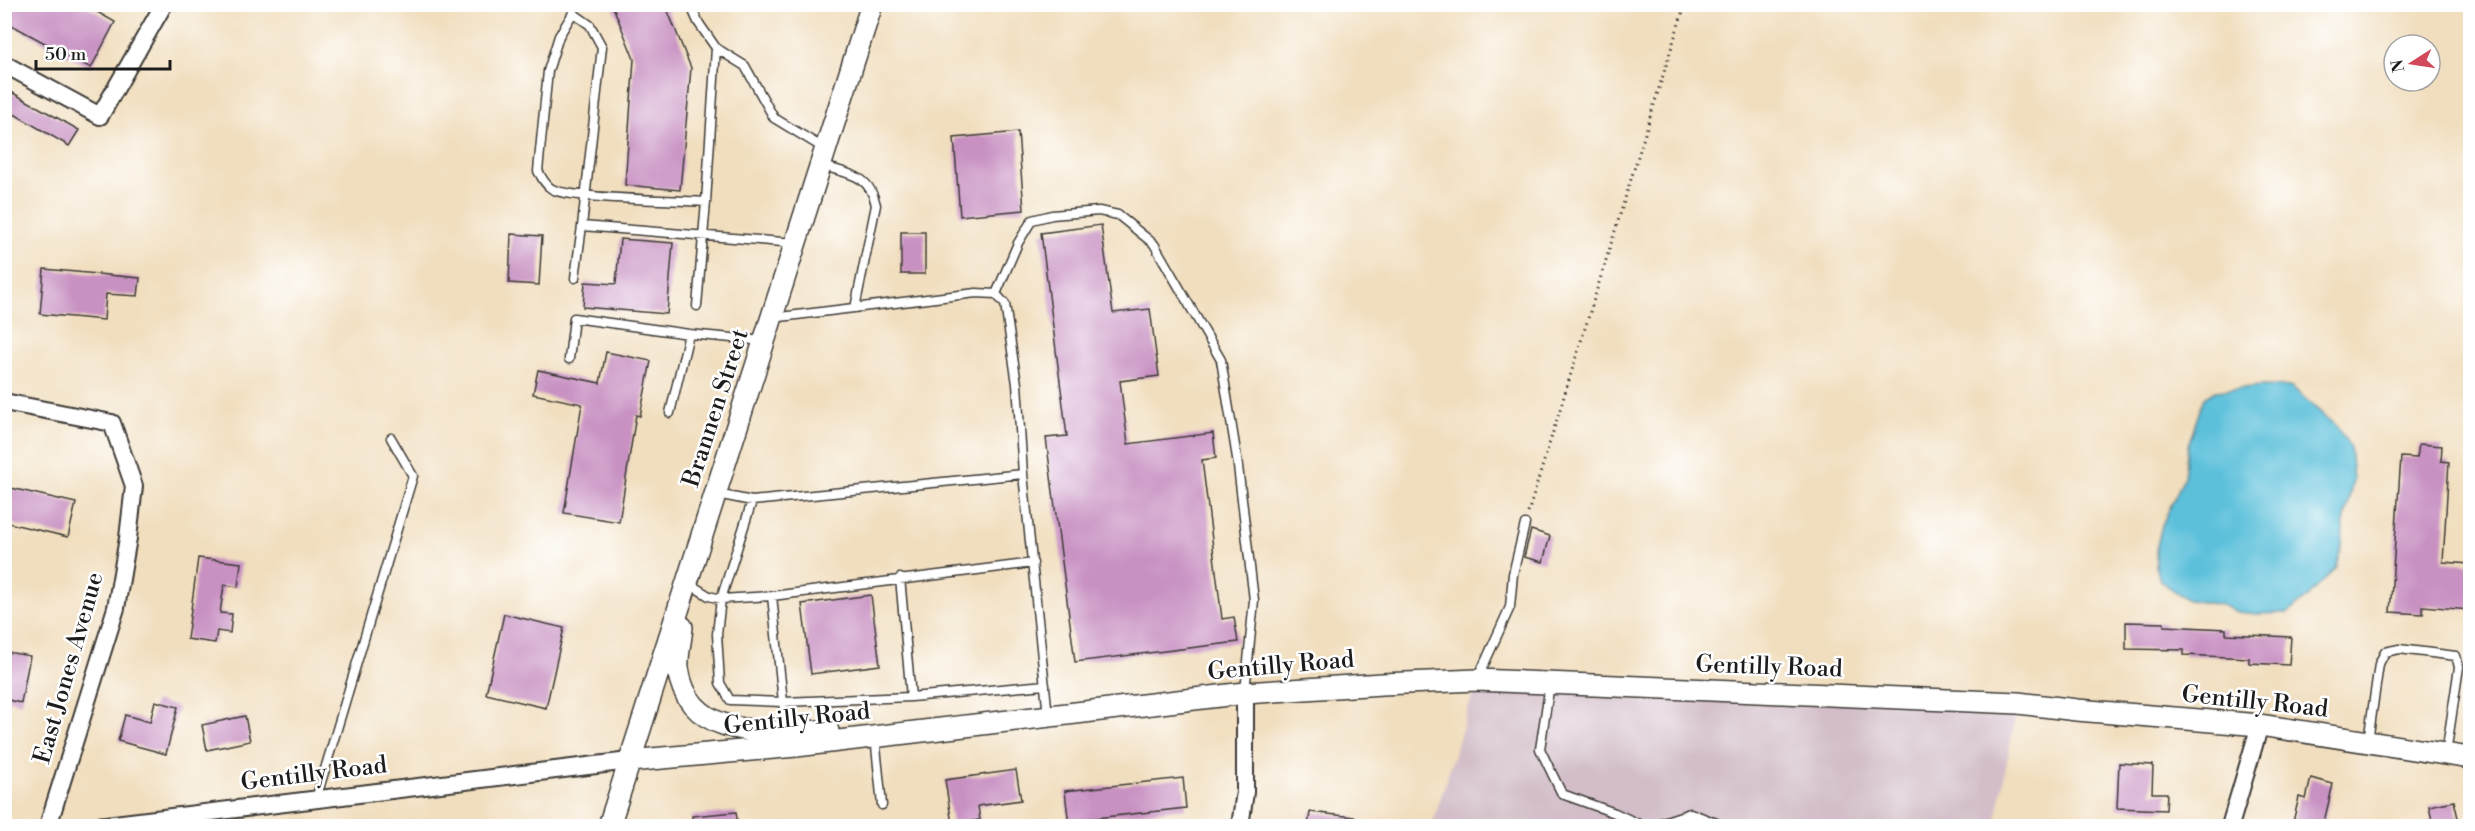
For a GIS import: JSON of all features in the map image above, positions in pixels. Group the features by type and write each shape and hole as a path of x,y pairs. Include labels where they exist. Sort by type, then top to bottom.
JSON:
{"street":[{"path":"4,64 100,116 164,4"},
{"name":"Brannen Street","path":"609,826 872,4"},
{"name":"East Jones Avenue","path":"4,402 112,423 134,486 116,608 48,826"},
{"path":"687,582 678,666 682,685 689,699 710,720 751,731 936,730"},
{"name":"Gentilly Road","path":"98,826 629,761 875,737 1245,693 1477,680 2018,703 2260,725 2470,758"},
{"path":"1240,826 1245,792 1245,693"},
{"path":"2230,826 2260,725"}],"lane":[{"path":"690,4 698,22 716,48 745,66 774,118 823,157 865,180 873,190 876,205 855,308"},
{"path":"576,278 586,195 602,47 590,25 572,9 559,36 548,71 538,171 545,183 553,191 586,195 706,202"},
{"path":"697,306 705,236 716,48"},
{"path":"996,294 1017,243 1032,220 1052,215 1099,211 1118,214 1154,244 1221,360 1237,458 1254,600 1245,693"},
{"path":"582,226 796,243"},
{"path":"772,318 976,293 996,294 1005,304 1017,384 1023,474 1048,716"},
{"path":"569,359 574,318 689,334 764,341"},
{"path":"670,413 689,334"},
{"path":"316,799 413,476 391,438"},
{"path":"715,494 753,501 1023,474"},
{"path":"753,501 721,599 717,634 720,683 730,700 783,702 911,697 1045,686"},
{"path":"1477,680 1510,607 1513,574 1525,524"},
{"path":"687,582 709,596 721,599 772,596 900,578 1033,563"},
{"path":"900,578 911,697"},
{"path":"772,596 786,731"},
{"path":"2368,742 2379,664 2385,652 2399,649 2456,656 2459,667 2446,754"},
{"path":"1550,683 1540,749 1562,794 1615,813 1643,826"},
{"path":"875,737 882,805"},
{"path":"1651,826 1690,813 1724,826"}],"path":[{"path":"1525,524 1685,4"}],"shaded area":[{"path":"1477,680 2018,703 1995,826 1432,826"}],"water":[{"path":"2262,386 2292,387 2338,428 2350,447 2353,479 2343,528 2342,546 2335,568 2310,595 2288,613 2237,612 2222,605 2188,600 2160,581 2156,566 2156,550 2162,525 2184,477 2188,445 2204,398 2215,391"}],"building":[{"path":"4,4 83,4 115,22 91,68 4,21"},
{"path":"612,4 665,4 691,68 680,190 625,185 634,59"},
{"path":"4,88 79,130 69,146 4,108"},
{"path":"1018,132 1024,210 960,216 954,138"},
{"path":"1101,225 1113,313 1150,309 1159,376 1120,381 1128,444 1213,433 1216,458 1202,460 1222,619 1234,617 1238,642 1075,662 1046,438 1067,436 1041,233"},
{"path":"901,232 925,232 925,274 901,274"},
{"path":"511,234 542,236 539,285 509,283"},
{"path":"620,239 673,243 667,314 583,307 585,282 616,284"},
{"path":"44,269 140,278 138,296 106,294 104,320 40,314"},
{"path":"606,352 651,361 640,416 636,415 619,522 564,513 582,404 533,394 538,370 600,383"},
{"path":"2419,444 2442,446 2441,461 2449,462 2443,562 2470,564 2470,610 2423,606 2423,614 2390,612 2401,457 2417,458"},
{"path":"11,488 76,503 68,537 4,522"},
{"path":"1531,530 1550,536 1543,562 1524,557"},
{"path":"198,558 241,563 238,587 224,585 220,613 232,614 230,633 217,631 215,643 187,639"},
{"path":"871,595 880,665 811,674 802,604"},
{"path":"504,614 564,628 546,708 486,694"},
{"path":"2126,622 2226,629 2226,634 2291,637 2289,665 2249,663 2249,658 2184,655 2184,650 2126,649"},
{"path":"7,652 30,656 21,703 4,699"},
{"path":"155,701 178,707 166,754 118,741 125,715 150,722"},
{"path":"245,716 250,741 207,750 202,725"},
{"path":"2119,763 2153,765 2152,793 2167,793 2166,810 2117,808"},
{"path":"1016,770 1021,800 978,806 980,820 952,824 945,780"},
{"path":"1183,778 1186,808 1087,819 1088,826 1069,826 1065,791"},
{"path":"2311,778 2333,784 2323,826 2292,826 2299,797 2306,799"},
{"path":"2454,801 2460,826 2433,826 2429,806"},
{"path":"736,812 738,826 692,826 692,816"},
{"path":"1310,812 1354,817 1353,826 1308,826"}]}
